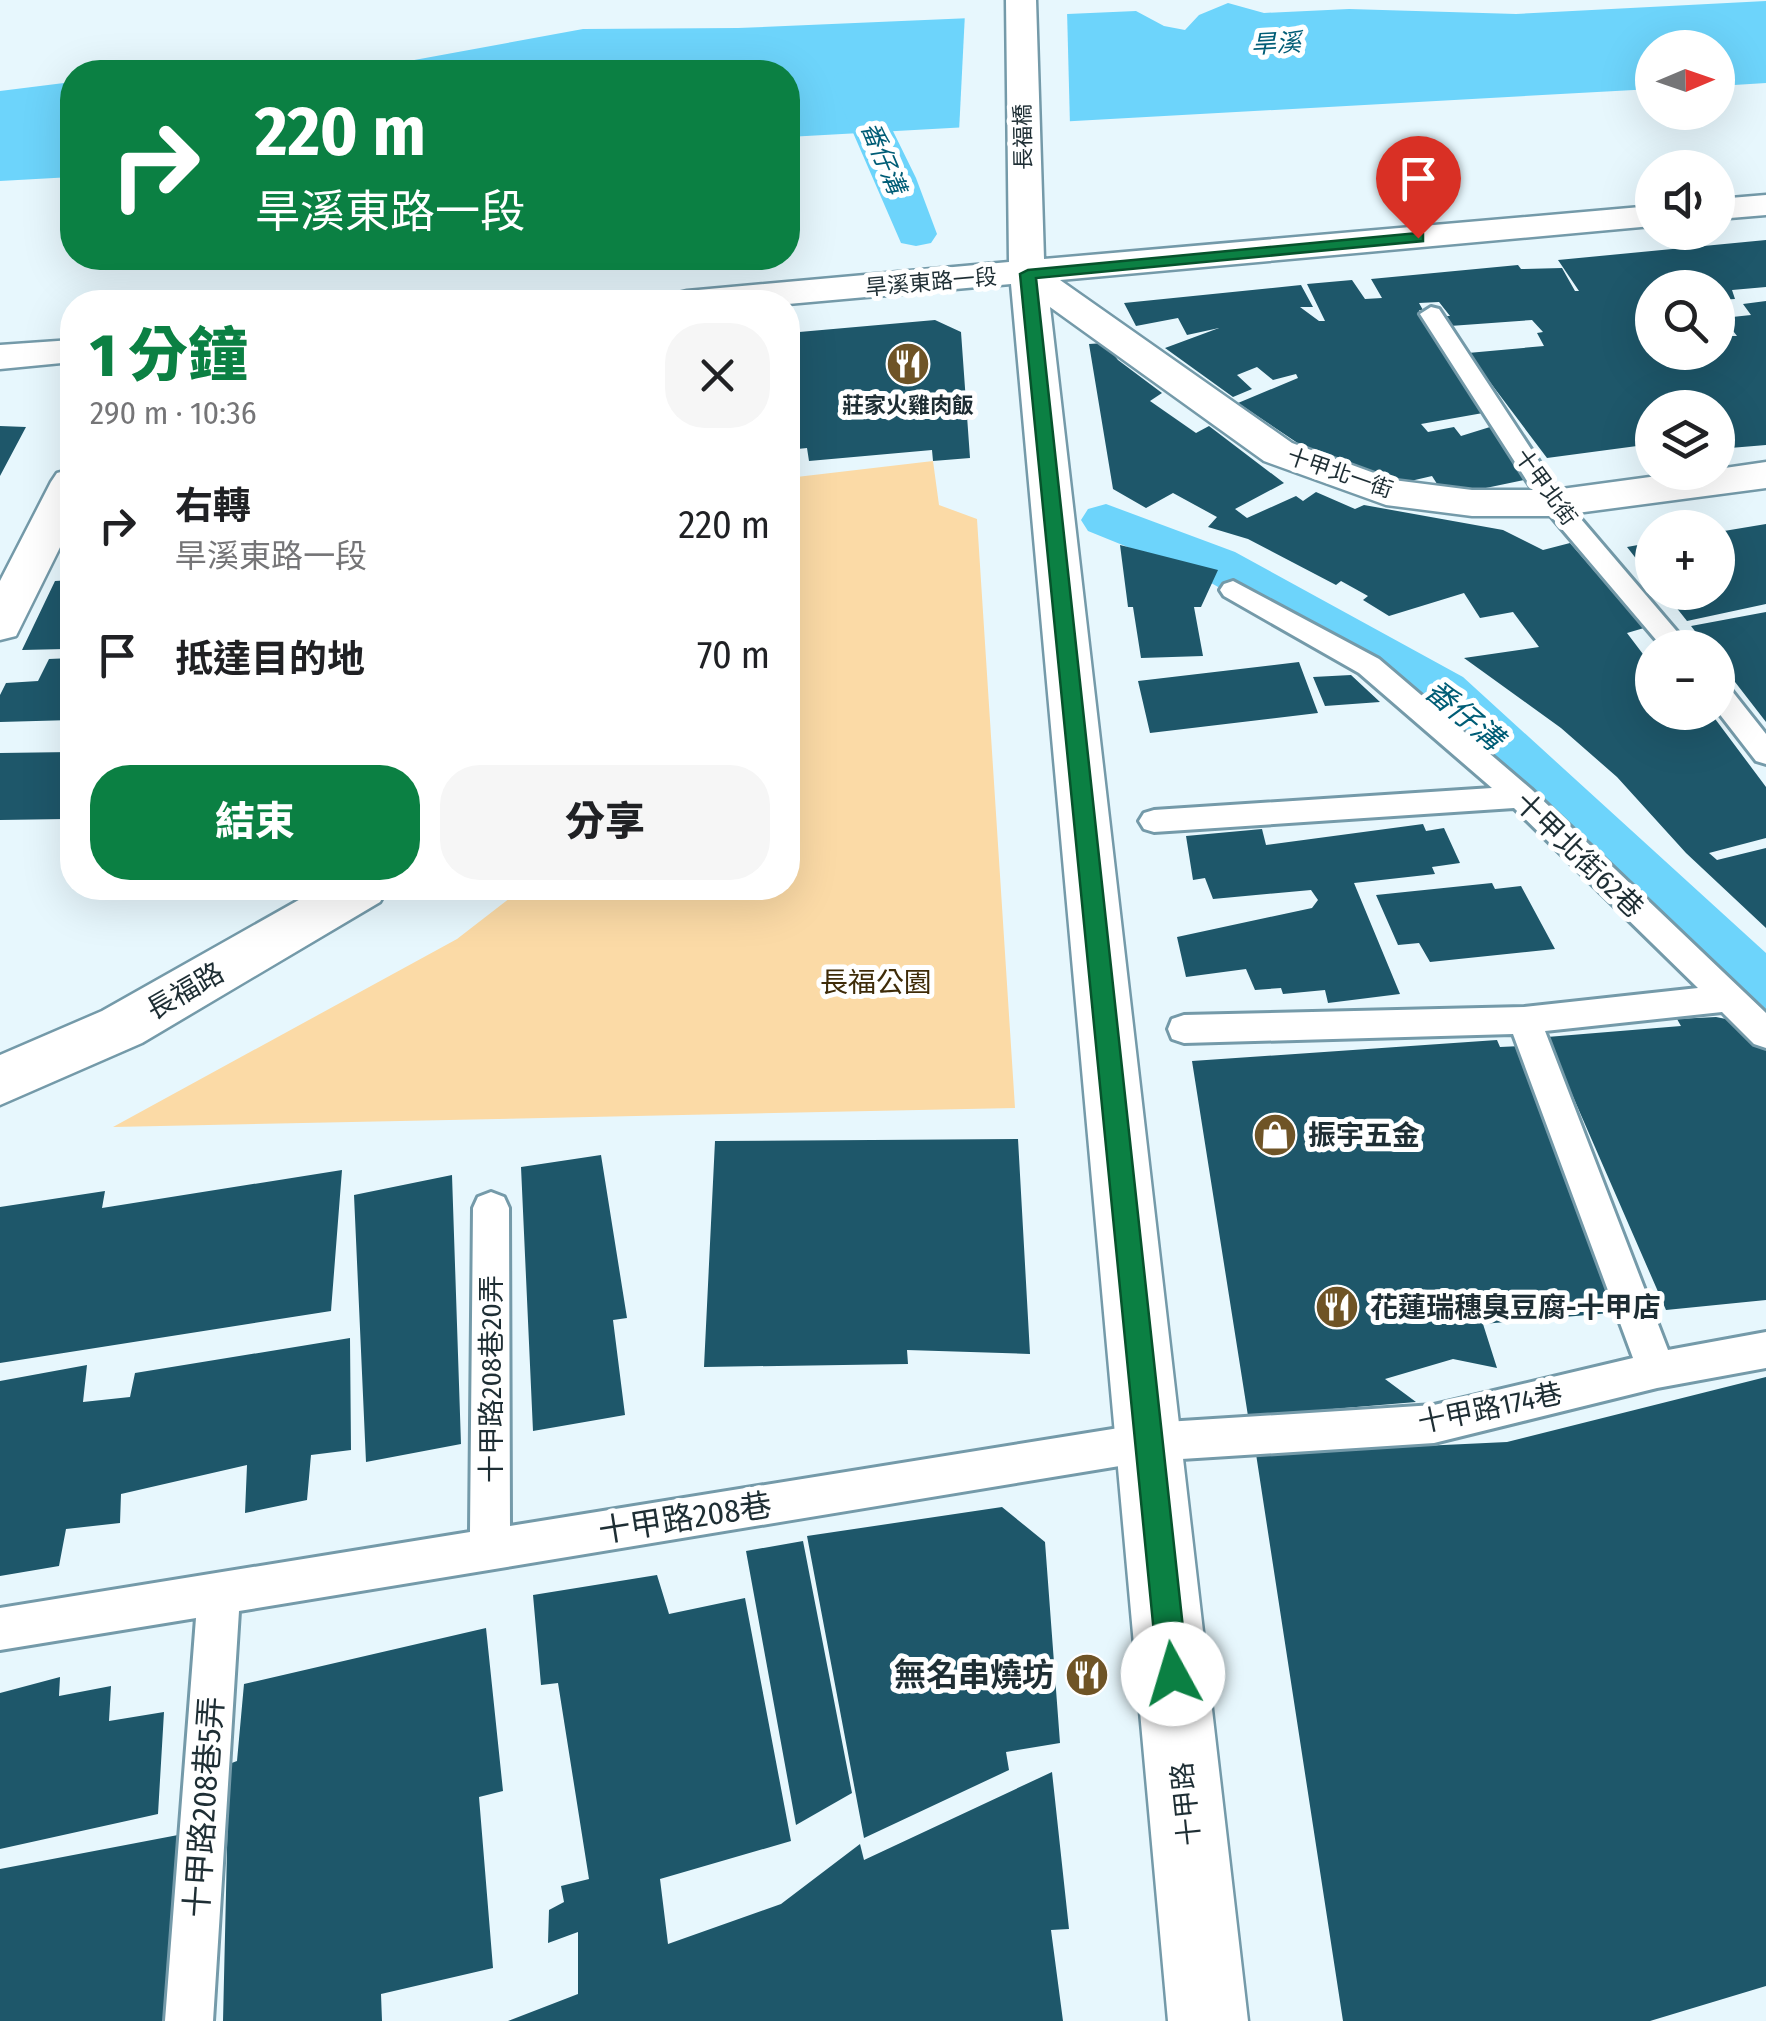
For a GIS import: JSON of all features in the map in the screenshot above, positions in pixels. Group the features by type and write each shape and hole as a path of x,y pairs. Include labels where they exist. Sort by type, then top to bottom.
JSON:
{"street":[{"name":"長福橋","path":"1021,0 1026,250"},
{"path":"1735,208 1766,205"},
{"name":"旱溪東路一段","path":"766,290 1026,250 1635,217"},
{"name":"十甲北一街","path":"1026,250 1278,452 1386,492 1472,504 1554,502 1766,475"},
{"name":"十甲路","path":"1026,250 1208,2021"},
{"path":"0,357 60,353"},
{"path":"0,625 60,506"},
{"name":"長福路","path":"0,1081 122,1027 341,900"}],"lane":[{"name":"十甲北街","path":"1431,314 1554,502 1663,630"},
{"name":"十甲北街62巷","path":"1232,590 1369,666 1521,797 1766,1034"},
{"path":"1735,715 1766,754"},
{"path":"1154,820 1521,797"},
{"path":"1184,1029 1524,1020 1726,998"},
{"path":"1524,1020 1656,1370"},
{"name":"十甲路208巷20弄","path":"490,1550 492,1208"},
{"name":"十甲路174巷","path":"1150,1442 1434,1424 1656,1370 1766,1350"},
{"name":"十甲路208巷","path":"0,1630 1150,1442"},
{"name":"十甲路208巷5弄","path":"190,2021 220,1593"}],"green space":[{"name":"長福公園","path":"933,461 939,505 977,519 1015,1108 113,1127 457,939 507,900 800,900 800,477"}],"water":[{"name":"旱溪","path":"1766,1 1766,83 1735,85 1735,30 1635,30 1635,90 800,136 800,60 414,60 583,29 738,28 1136,11 1164,26 1185,30 1199,15 1228,3 1264,13 1349,9 1516,14"},
{"path":"60,84 60,178 0,181 0,91"}],"pier":[{"path":"1067,10 1070,126 959,132 965,13"}],"building":[{"path":"1766,240 1766,287 1735,290 1735,270 1635,270 1635,370 1735,370 1735,317 1751,315 1743,304 1766,301 1766,445 1735,448 1735,390 1635,390 1635,446 1547,458 1468,353 1544,346 1537,333 1543,332 1532,320 1450,326 1442,316 1450,316 1439,302 1419,303 1423,310 1419,310 1483,413 1421,424 1428,432 1454,427 1461,436 1490,427 1524,480 1481,489 1439,487 1432,476 1402,483 1308,450 1238,403 1298,378 1296,374 1273,380 1257,367 1237,375 1252,389 1233,397 1165,348 1219,328 1187,335 1178,318 1136,326 1124,303 1301,285 1313,307 1300,307 1325,321 1307,284 1352,280 1365,299 1382,298 1371,279 1518,265 1521,269 1562,268 1575,291 1579,291 1558,260 1662,250 1735,250 1735,243"},
{"path":"935,320 961,332 970,458 933,461 932,450 809,461 807,448 800,449 800,332"},
{"path":"1104,343 1118,360 1162,393 1150,401 1196,433 1209,426 1284,483 1235,509 1247,518 1296,496 1303,501 1316,492 1355,509 1364,505 1503,530 1543,550 1570,543 1644,628 1627,633 1635,644 1635,730 1723,730 1766,787 1766,838 1709,853 1717,860 1766,848 1766,928 1686,853 1617,777 1561,728 1464,658 1539,647 1513,612 1480,618 1464,593 1389,616 1363,600 1368,596 1341,581 1336,585 1248,539 1208,527 1217,517 1173,493 1146,508 1113,489 1089,344"},
{"path":"0,426 26,427 0,476"},
{"path":"1766,524 1766,604 1687,621 1678,610 1735,610 1735,529"},
{"path":"1120,545 1218,570 1201,607 1194,607 1203,656 1141,658 1133,607 1128,607"},
{"path":"55,581 60,581 60,649 22,650"},
{"path":"1766,612 1766,722 1735,682 1735,630 1694,630 1691,626"},
{"path":"49,659 60,659 60,720 0,722 0,695 6,683 38,681"},
{"path":"1299,662 1318,713 1150,733 1138,681"},
{"path":"1351,675 1380,702 1325,706 1313,677"},
{"path":"60,752 60,819 0,820 0,753"},
{"path":"1423,824 1426,831 1444,828 1460,863 1432,867 1435,874 1354,883 1400,994 1328,1003 1325,990 1283,994 1281,988 1255,990 1246,969 1186,977 1177,937 1312,908 1318,900 1311,890 1213,899 1205,878 1193,880 1186,836 1262,829 1266,845"},
{"path":"1492,883 1495,889 1521,886 1555,949 1430,962 1419,943 1398,945 1376,895"},
{"path":"1716,1017 1741,1022 1766,1045 1766,1300 1666,1310 1547,1037 1681,1026 1677,1019"},
{"path":"1497,1040 1500,1047 1521,1046 1622,1312 1483,1324 1497,1368 1453,1359 1385,1379 1416,1402 1248,1416 1192,1061"},
{"path":"1018,1139 1030,1354 907,1350 908,1364 704,1367 715,1141"},
{"path":"601,1155 627,1318 613,1320 625,1415 533,1431 521,1167"},
{"path":"342,1170 331,1311 0,1363 0,1207 105,1191 102,1208"},
{"path":"452,1175 461,1444 366,1462 354,1195"},
{"path":"350,1338 351,1450 311,1455 307,1500 245,1513 247,1465 121,1494 120,1523 66,1529 59,1566 0,1576 0,1381 87,1365 83,1402 130,1397 135,1373"},
{"path":"1766,1377 1766,1986 1650,2021 1343,2021 1256,1454 1507,1442"},
{"path":"1002,1507 1045,1542 1060,1743 1006,1752 1009,1770 864,1838 807,1536"},
{"path":"803,1541 852,1793 796,1825 746,1551"},
{"path":"657,1575 669,1614 745,1598 791,1841 660,1879 668,1944 781,1904 860,1844 864,1860 1052,1772 1069,1929 1051,1930 1063,2021 508,2021 578,1994 578,1932 548,1943 549,1910 564,1902 561,1886 589,1879 558,1683 541,1685 533,1595"},
{"path":"486,1628 503,1791 479,1797 493,1968 381,1994 382,2021 223,2021 229,1764 237,1761 244,1684"},
{"path":"60,1677 59,1696 111,1686 109,1721 164,1712 158,1814 0,1849 0,1693"},
{"path":"178,1835 172,2021 0,2021 0,1869"}],"waterway":[{"name":"番仔溝","path":"850,82 896,178 916,234"},
{"name":"番仔溝","path":"1106,520 1217,564 1443,691 1766,992"}],"place":[{"name":"莊家火雞肉飯","path":"908,364"},
{"name":"振宇五金","path":"1275,1135"},
{"name":"花蓮瑞穗臭豆腐-十甲店","path":"1337,1307"},
{"name":"無名串燒坊","path":"1087,1675"}],"route":[{"path":"1173,1674 1028,274 1418,238"}]}
